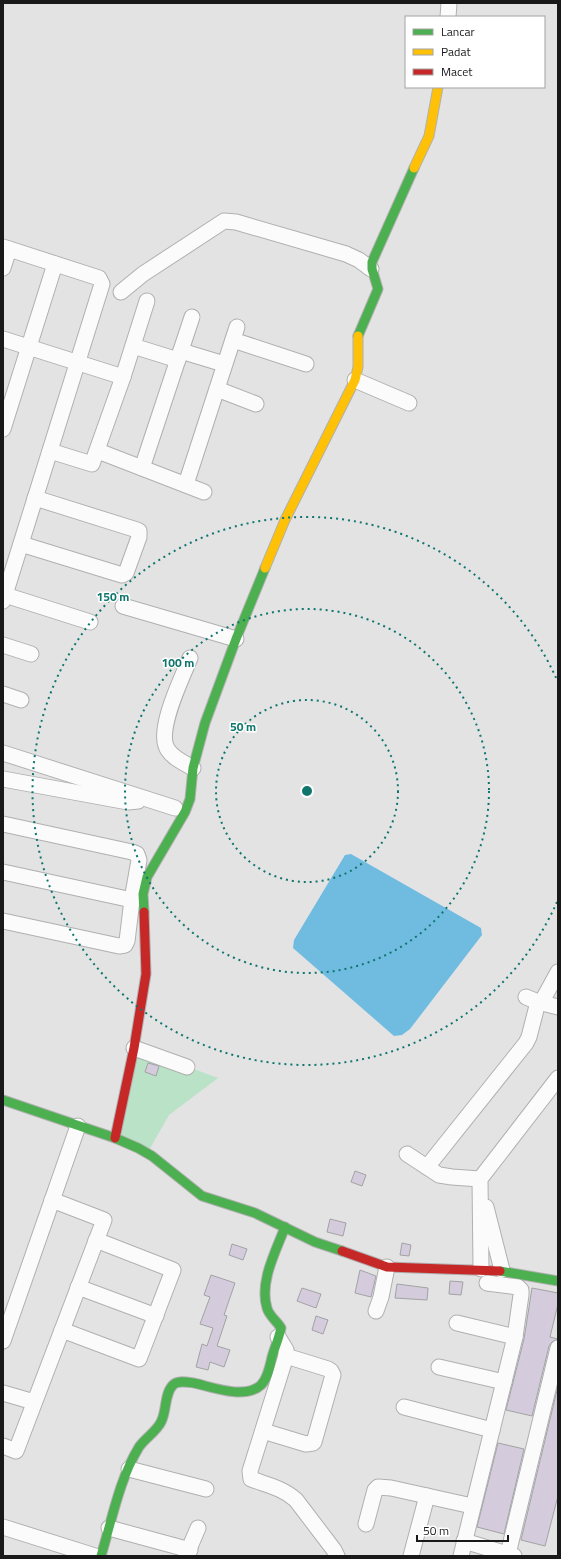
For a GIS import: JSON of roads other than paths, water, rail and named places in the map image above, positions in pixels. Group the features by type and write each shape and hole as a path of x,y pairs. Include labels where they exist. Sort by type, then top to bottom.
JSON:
{"street":[{"path":"448,16 450,3"},
{"path":"371,269 372,262 429,136 438,88"},
{"path":"115,1138 134,1048 146,974 143,894 147,877 185,812 190,799 193,768 205,723 236,639 285,520 356,380 358,367 356,338 378,289 378,284 371,269 359,260 346,254 236,222 224,221 142,274 121,292"},
{"path":"3,268 6,248 98,278 102,284 21,544 9,560 4,598 90,622"},
{"path":"3,429 55,264"},
{"path":"50,451 92,465 123,377 147,301"},
{"path":"142,468 192,317"},
{"path":"186,484 235,333 306,364"},
{"path":"3,339 123,377"},
{"path":"133,346 224,364"},
{"path":"356,380 409,403"},
{"path":"217,390 256,404"},
{"path":"98,451 204,492"},
{"path":"21,544 122,575 126,573 139,537 139,531 137,530 35,498"},
{"path":"123,606 236,639"},
{"path":"3,645 31,654"},
{"path":"190,658 170,707 164,729 163,741 168,750 178,759 193,768"},
{"path":"3,694 21,700"},
{"path":"3,753 175,808"},
{"path":"3,778 128,802 150,799"},
{"path":"3,824 132,852 137,854 139,860 127,941 125,945 119,946 3,921"},
{"path":"3,872 132,900"},
{"path":"426,1167 526,1043 529,1037 535,1001 558,972"},
{"path":"535,1001 558,1007"},
{"path":"134,1048 187,1067"},
{"path":"484,1276 480,1179 558,1078"},
{"path":"3,1100 115,1138 152,1156 202,1196 255,1214 315,1242 387,1267 484,1276 518,1287 521,1290 515,1337 472,1506 461,1556"},
{"path":"3,1340 78,1126"},
{"path":"407,1154 426,1167 440,1174 452,1177 480,1179"},
{"path":"480,1179 502,1270"},
{"path":"3,1446 16,1451 104,1220 52,1200"},
{"path":"102,1556 109,1528 129,1469 140,1446 161,1422 170,1390 174,1384 185,1381 226,1390 248,1392 255,1390 263,1383 281,1328 268,1310 266,1303 266,1286 285,1227"},
{"path":"62,1330 139,1359 156,1316 173,1270 96,1240"},
{"path":"376,1311 381,1296 387,1267"},
{"path":"484,1276 502,1270 530,1274 558,1281"},
{"path":"78,1287 156,1316"},
{"path":"457,1322 515,1337"},
{"path":"278,1337 286,1350 286,1356 250,1474 251,1479 284,1490 296,1500 337,1556"},
{"path":"464,1541 511,1555 558,1348"},
{"path":"263,1431 306,1444 314,1442 333,1375 332,1371 328,1368 286,1356"},
{"path":"439,1366 504,1382"},
{"path":"3,1392 34,1402"},
{"path":"404,1407 492,1430"},
{"path":"129,1469 206,1489"},
{"path":"366,1524 375,1490 378,1487 384,1486 472,1506"},
{"path":"411,1556 427,1496"},
{"path":"3,1527 95,1556"},
{"path":"109,1528 188,1553 198,1528"}],"water":[{"path":"351,854 481,928 482,935 410,1029 402,1035 394,1036 293,948 294,940 345,855"}]}
